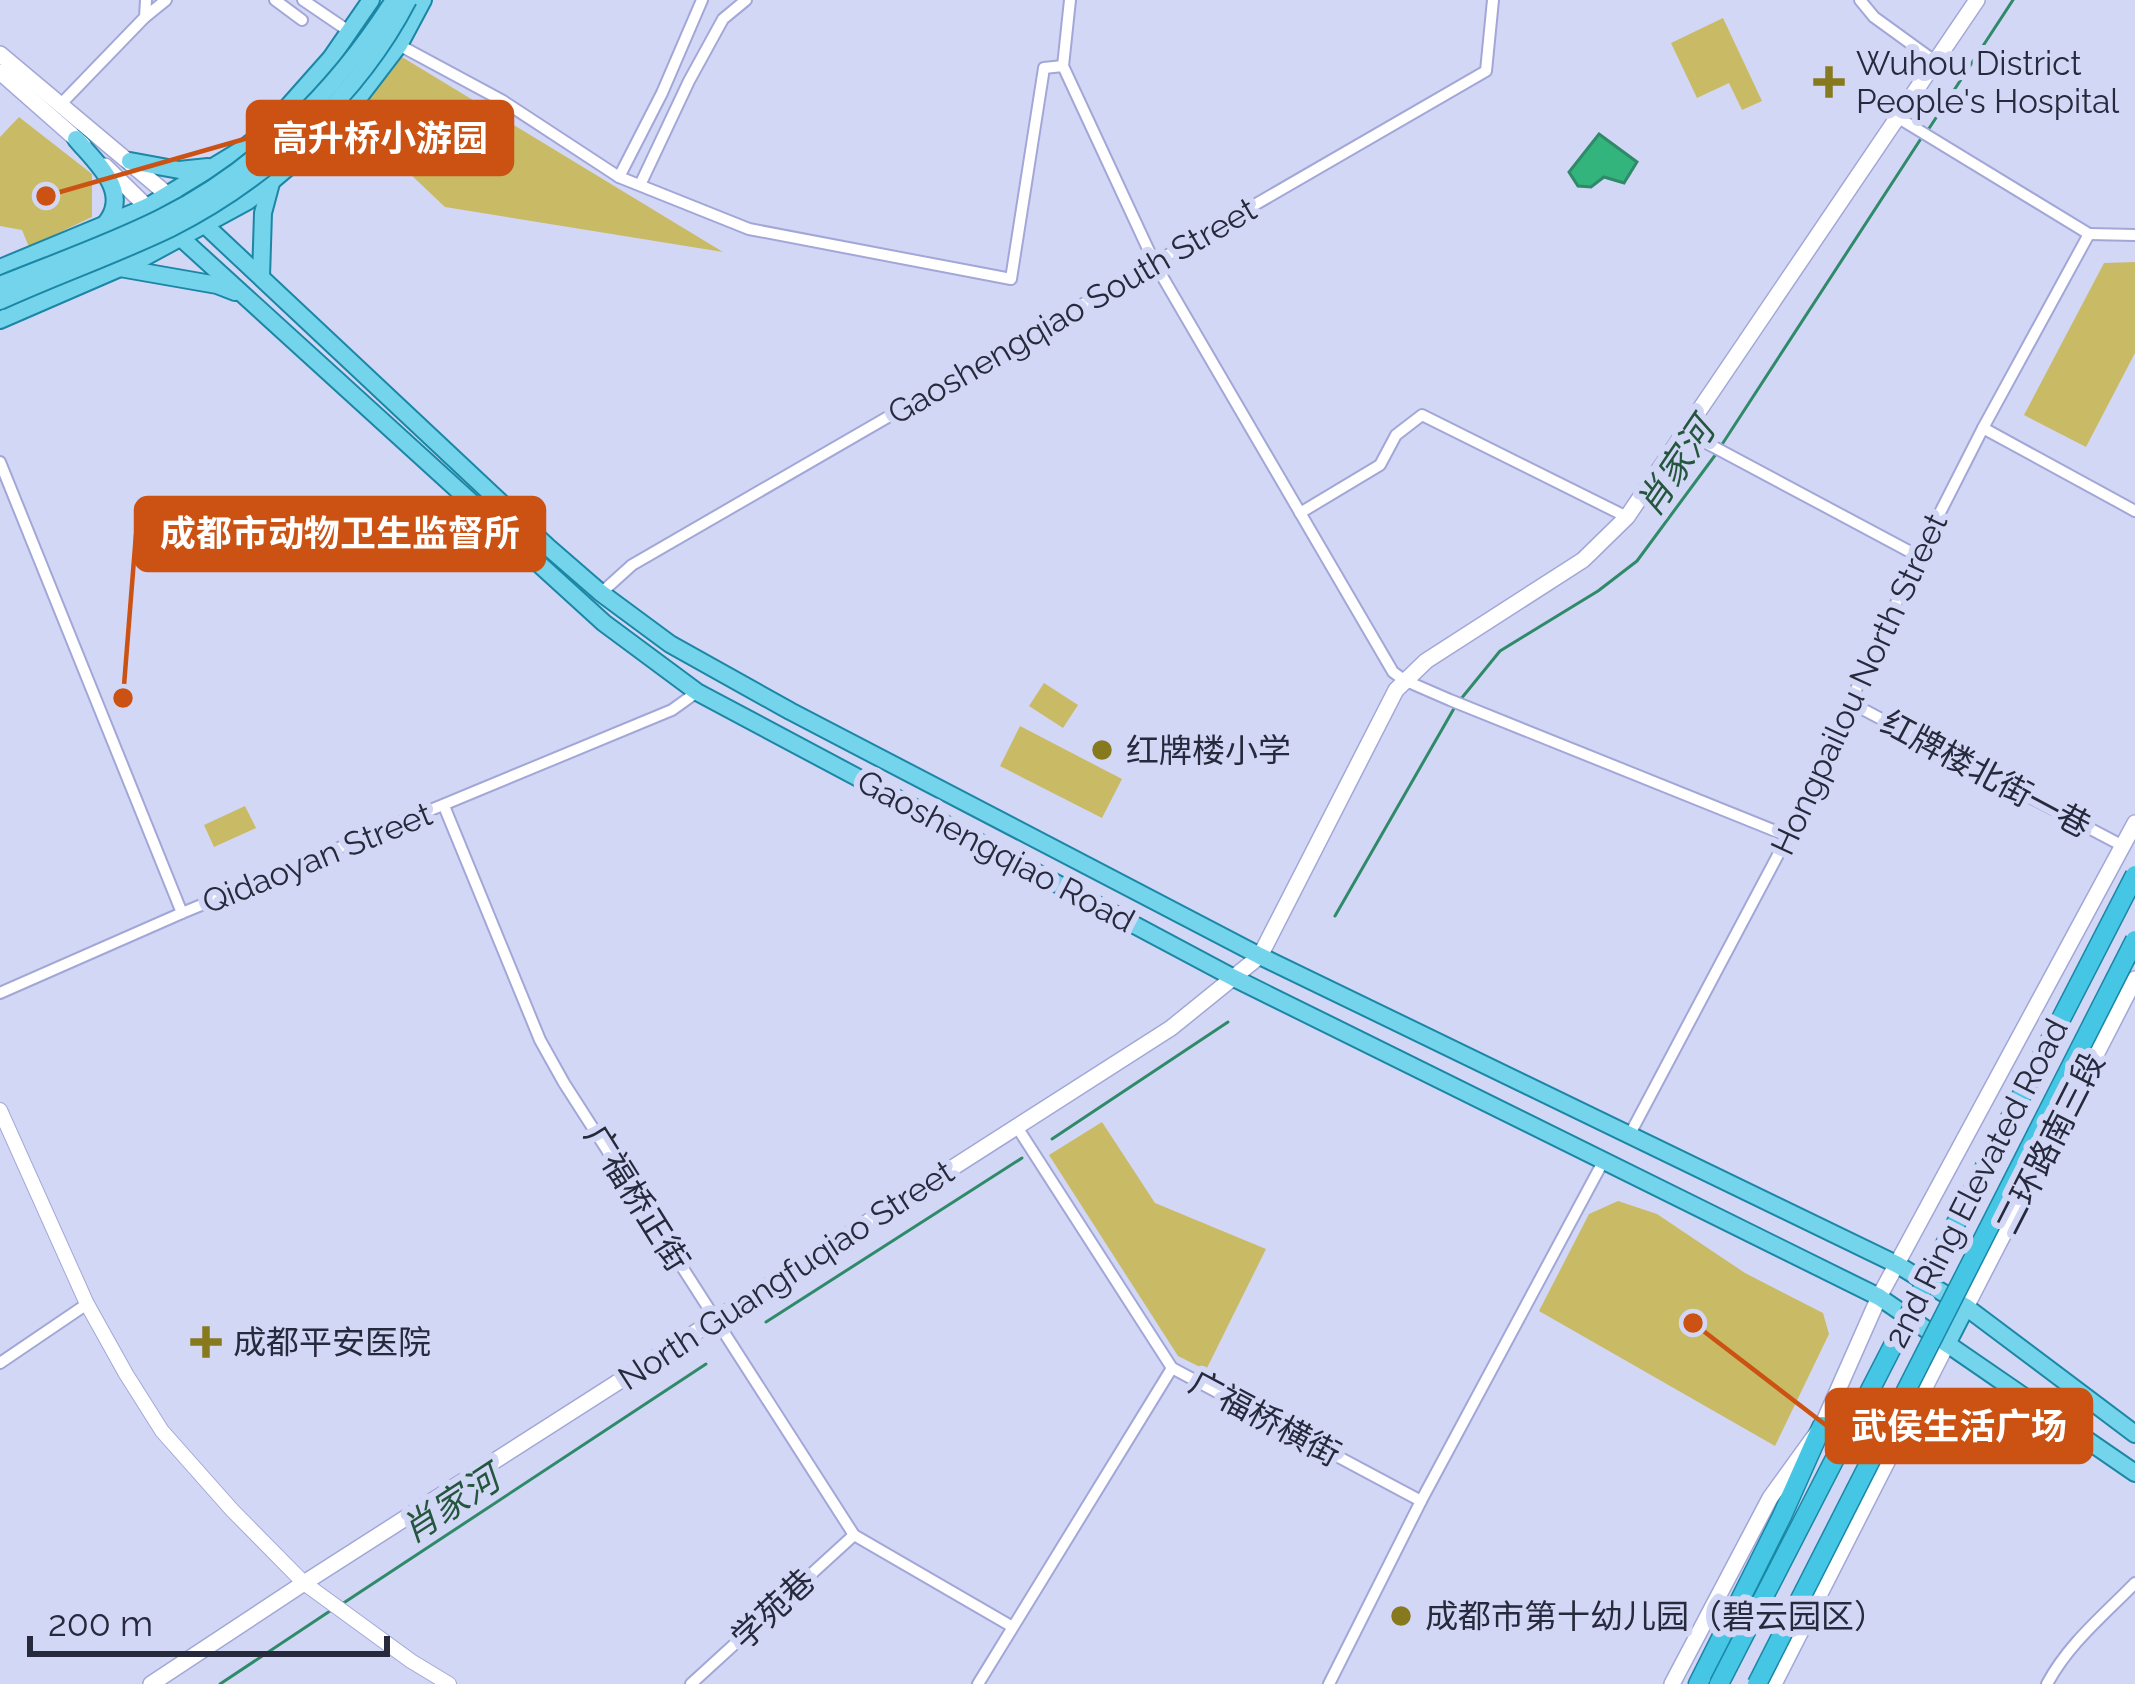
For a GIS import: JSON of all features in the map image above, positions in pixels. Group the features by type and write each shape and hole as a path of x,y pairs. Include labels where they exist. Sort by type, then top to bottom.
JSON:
{"highway":[{"name":"2nd Ring Elevated Road","path":"1719,1684 2135,875"},
{"name":"2nd Ring Elevated Road","path":"1757,1684 2135,940"},
{"path":"1698,1684 1822,1426"}],"main road":[{"path":"0,268 148,207 220,164 269,128 331,58 371,0"},
{"path":"0,285 166,216 227,179 294,124 370,38 394,0"},
{"path":"0,301 176,226 285,153 382,45 408,0"},
{"path":"0,320 119,268 248,201 347,112 399,45 423,0"},
{"path":"1260,956 1404,680 1583,560 1627,517 1977,0"},
{"path":"0,54 168,195"},
{"path":"0,72 148,207"},
{"path":"76,139 101,167 117,201 116,211 104,226"},
{"path":"130,161 179,170 220,164"},
{"path":"261,277 263,213 272,181"},
{"name":"Gaoshengqiao Road","path":"168,195 488,492 601,593 670,644 1260,956 1898,1265 1966,1307 2135,1434"},
{"name":"Gaoshengqiao Road","path":"148,207 604,622 697,692 1234,978 1879,1297 2135,1473"},
{"path":"119,268 217,285 248,297"},
{"path":"1672,1684 1771,1498 1822,1426 1879,1297 2135,823"},
{"name":"North Guangfuqiao Street","path":"151,1684 1171,1028 1260,956"},
{"name":"二环路南三段","path":"1966,1307 2135,979"},
{"path":"1774,1684 1966,1307"}],"street":[{"path":"145,17 146,0"},
{"path":"60,105 166,0"},
{"path":"275,0 302,20"},
{"path":"303,0 350,32"},
{"path":"620,177 702,0"},
{"path":"640,185 723,19 746,0"},
{"path":"1070,0 1063,66 1155,264 1393,672 1450,700 1788,836"},
{"name":"Gaoshengqiao South Street","path":"601,593 632,565 1486,71 1493,0"},
{"path":"1860,0 1874,17 1936,62"},
{"path":"399,45 503,101 620,177 748,229 1011,279 1044,68 1063,66"},
{"path":"1897,116 2089,234 2135,235"},
{"name":"Hongpailou North Street","path":"1630,1133 1788,836 1983,428 2089,234"},
{"path":"1300,513 1380,466 1396,435 1422,415 1627,517"},
{"path":"1983,428 2135,512"},
{"path":"1684,431 1918,556"},
{"name":"Qidaoyan Street","path":"0,462 182,913 672,710 697,692"},
{"name":"红牌楼北街一巷","path":"1849,702 2123,846"},
{"name":"广福桥正街","path":"444,806 540,1040 564,1084 854,1535 1011,1626"},
{"path":"0,993 182,913"},
{"path":"0,1110 87,1304 163,1431 304,1583 449,1684"},
{"name":"广福桥横街","path":"1017,1127 1172,1368 1421,1501"},
{"path":"1329,1684 1604,1160"},
{"path":"0,1363 87,1304"},
{"path":"978,1684 1172,1368"},
{"name":"学苑巷","path":"691,1684 854,1535"},
{"path":"2048,1684 2090,1626 2135,1582"}],"shaded area":[{"path":"1723,18 1762,101 1742,110 1729,83 1697,98 1671,43"},
{"path":"402,57 723,252 445,207 352,119"},
{"path":"19,117 92,174 92,217 29,247 22,230 0,226 0,137"},
{"path":"1599,134 1637,162 1624,183 1604,177 1591,187 1578,186 1569,172"},
{"path":"2135,262 2135,353 2086,447 2024,415 2104,263"},
{"path":"1044,683 1078,705 1063,728 1029,706"},
{"path":"1020,726 1122,779 1102,818 1000,766"},
{"path":"245,806 256,828 214,847 204,825"},
{"path":"1102,1122 1155,1203 1266,1249 1206,1370 1178,1356 1049,1155"},
{"path":"1618,1201 1657,1214 1745,1273 1823,1313 1829,1334 1775,1446 1539,1311 1589,1214"}],"waterway":[{"name":"肖家河","path":"1928,130 2013,0"},
{"name":"肖家河","path":"1721,446 1922,137"},
{"name":"肖家河","path":"1335,916 1456,705 1500,651 1598,591 1637,561 1716,454"},
{"name":"肖家河","path":"1052,1139 1228,1022"},
{"name":"肖家河","path":"766,1322 1022,1158"},
{"name":"肖家河","path":"342,1604 706,1364"},
{"name":"肖家河","path":"220,1684 333,1609"}],"place":[{"name":"Wuhou District People's Hospital","path":"1829,82"},
{"name":"高升桥小游园","path":"46,196"},
{"name":"成都市动物卫生监督所","path":"123,698"},
{"name":"红牌楼小学","path":"1102,750"},
{"name":"武侯生活广场","path":"1693,1323"},
{"name":"成都平安医院","path":"206,1342"},
{"name":"成都市第十幼儿园（碧云园区）","path":"1401,1616"}]}
